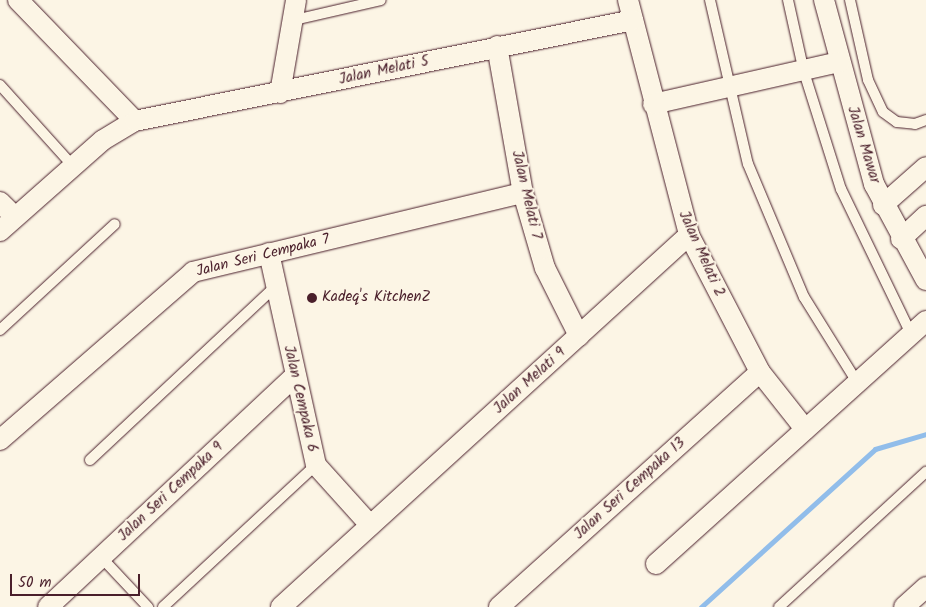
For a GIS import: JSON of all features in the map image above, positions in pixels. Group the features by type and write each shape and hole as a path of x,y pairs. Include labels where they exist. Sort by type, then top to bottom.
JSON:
{"street":[{"path":"0,231 73,166 135,121 18,0"},
{"path":"280,93 289,21 296,0"},
{"name":"Jalan Melati 2","path":"628,0 653,104 690,235 760,372 805,429"},
{"name":"Jalan Mawar","path":"824,0 839,62 883,205 926,280"},
{"name":"Jalan Melati 5","path":"135,121 280,93 497,46 633,20"},
{"name":"Jalan Melati 7","path":"497,46 523,193 545,268 579,336"},
{"path":"653,104 729,89 839,62"},
{"path":"883,205 926,167"},
{"name":"Jalan Seri Cempaka 7","path":"0,440 192,272 523,193"},
{"path":"0,202 15,217"},
{"path":"901,239 926,216"},
{"name":"Jalan Melati 9","path":"281,607 690,235"},
{"name":"Jalan Cempaka 6","path":"270,253 294,377 316,465 370,526"},
{"path":"656,564 919,327"},
{"name":"Jalan Seri Cempaka 13","path":"500,607 760,372"},
{"name":"Jalan Seri Cempaka 9","path":"48,607 294,377"},
{"path":"904,607 926,587"}],"lane":[{"path":"289,21 381,0"},
{"path":"710,0 729,89 748,164 776,237 804,297 858,382"},
{"path":"788,0 804,72 840,189 919,327"},
{"path":"850,0 868,80 883,112 897,122 915,124 926,120"},
{"path":"0,85 73,166"},
{"path":"0,330 115,224"},
{"path":"90,460 276,286"},
{"path":"164,607 316,465"},
{"path":"779,607 926,472"},
{"path":"101,557 148,607"}],"waterway":[{"path":"701,607 875,449 926,434"}],"place":[{"name":"Kadeq's KitchenZ","path":"312,298"}]}
